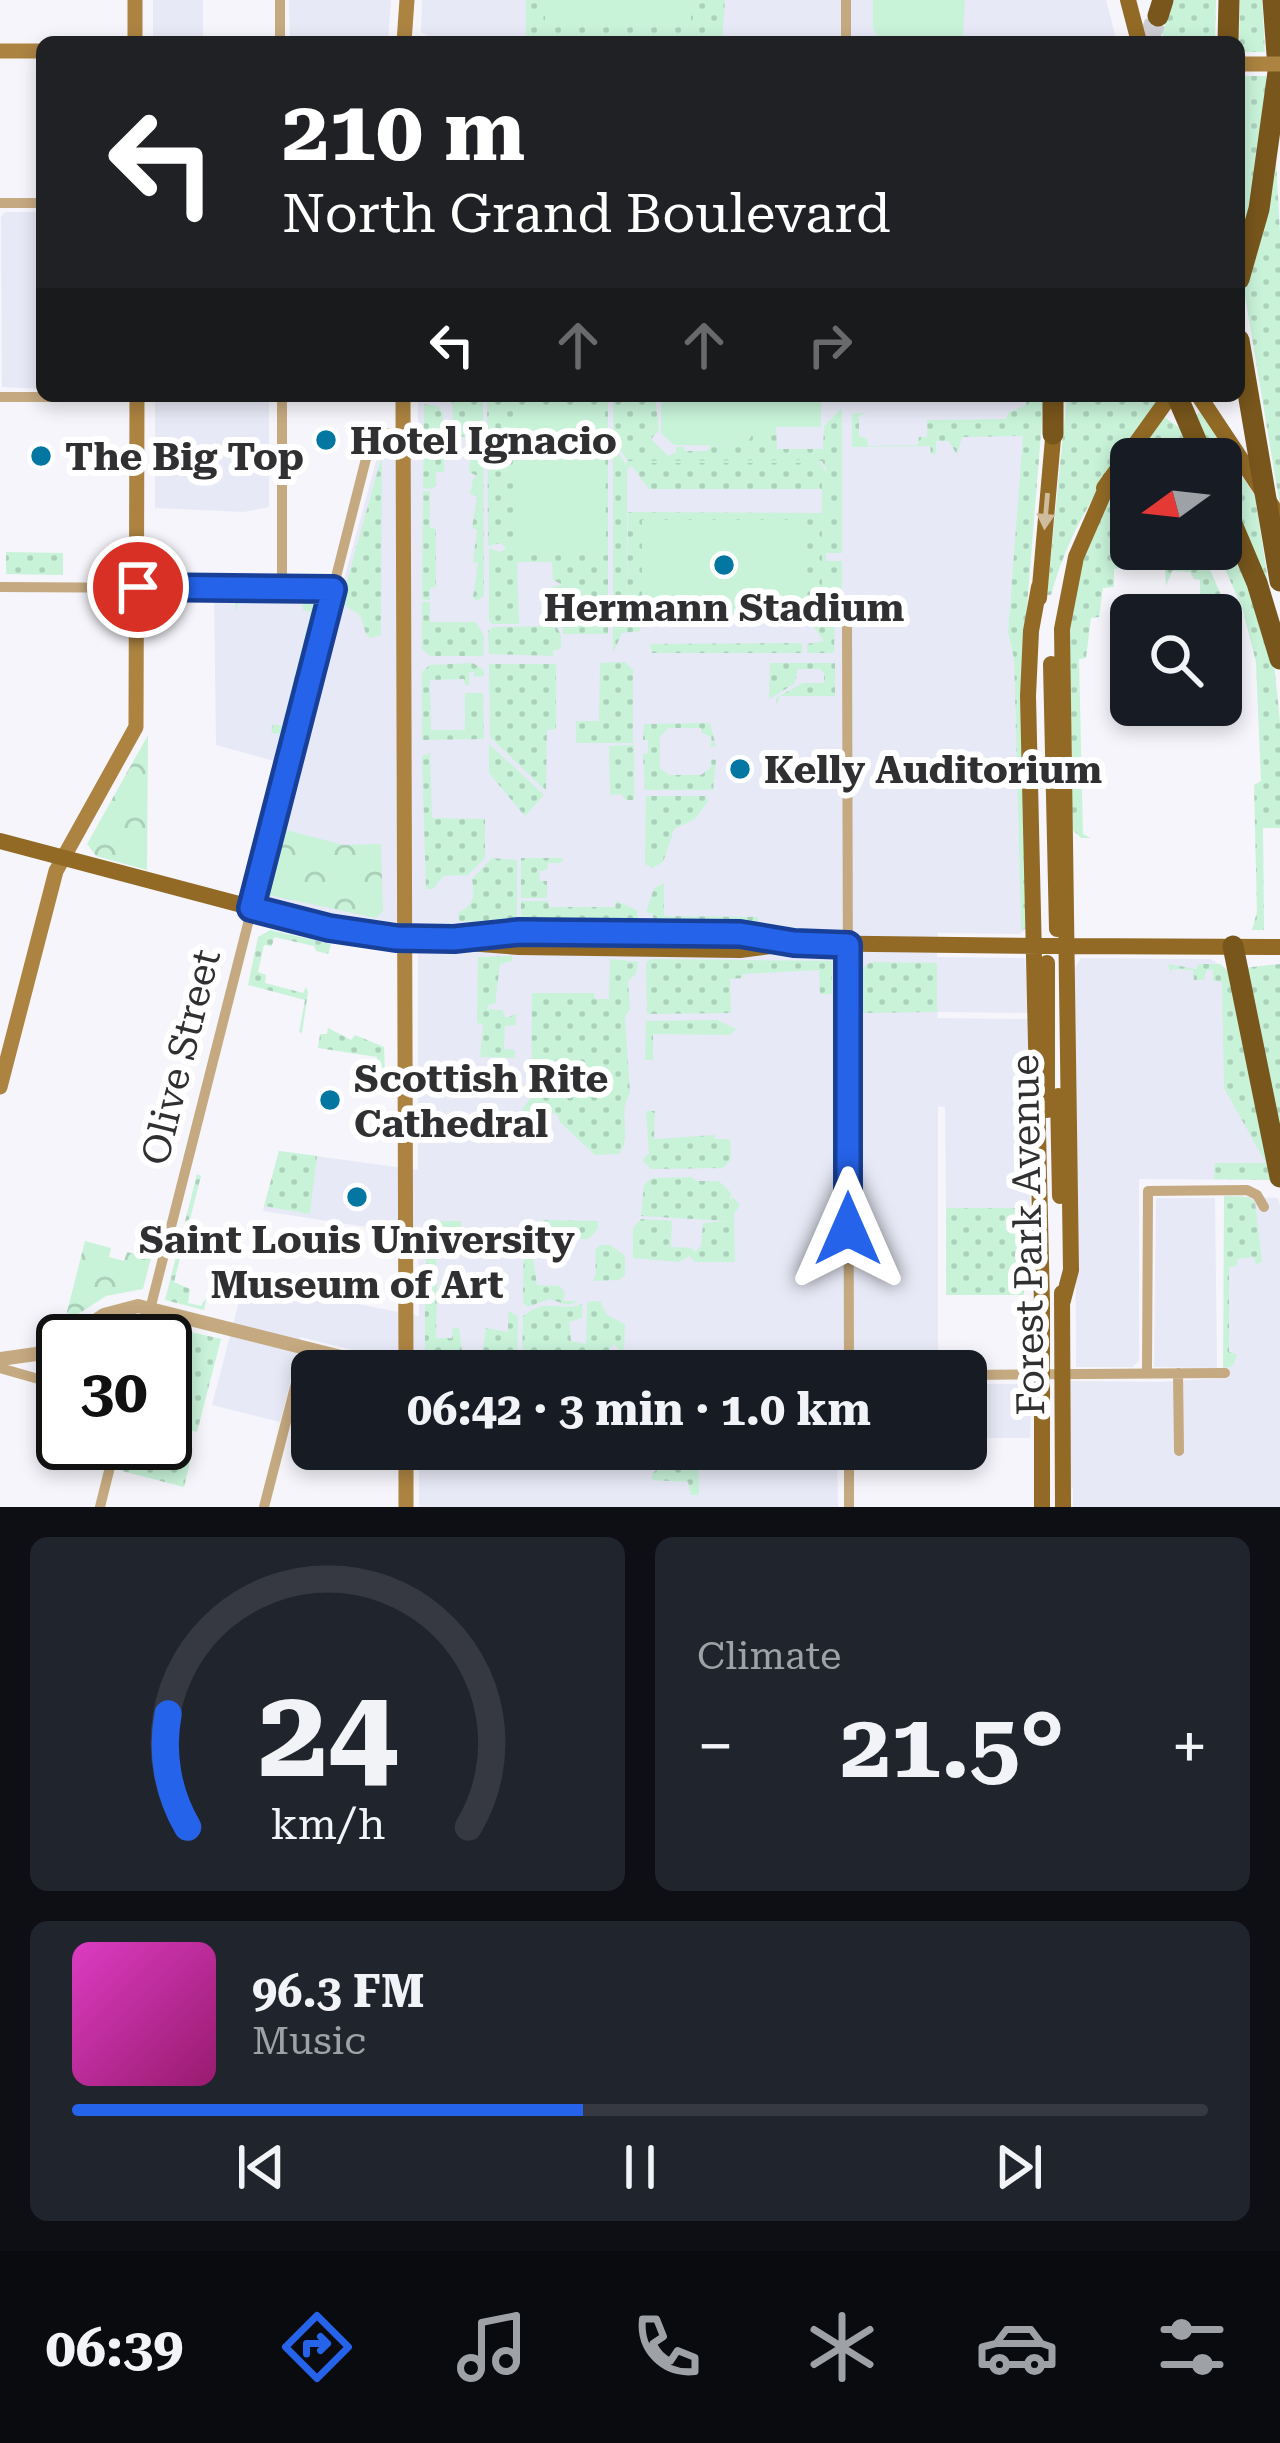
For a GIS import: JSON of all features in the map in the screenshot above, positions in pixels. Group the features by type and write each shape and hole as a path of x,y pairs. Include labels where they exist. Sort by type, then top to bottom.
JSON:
{"highway":[{"path":"1228,36 1229,0"},
{"path":"1245,258 1259,209 1279,77 1273,0"},
{"path":"1245,375 1280,580"},
{"path":"1053,434 1056,402"},
{"path":"1197,408 1201,438"},
{"path":"1242,547 1280,659"},
{"path":"1233,946 1280,1177"}],"main road":[{"path":"135,0 135,36"},
{"path":"404,36 407,0"},
{"path":"1128,0 1137,36"},
{"path":"0,51 36,51"},
{"path":"1245,66 1279,77"},
{"path":"0,1087 51,886 134,736 137,402"},
{"path":"401,1350 403,402"},
{"path":"1052,946 1062,629 1076,557 1110,479 1168,402"},
{"path":"1197,408 1280,518"},
{"path":"1052,946 1028,696 1053,434"},
{"path":"0,841 329,928 405,938 519,932 740,934 848,945 1280,947"},
{"name":"Forest Park Avenue","path":"1052,946 1071,1270 1062,1304 1063,1507"},
{"name":"Forest Park Avenue","path":"1042,1507 1042,1305 1052,946"},
{"path":"406,1470 406,1507"}],"street":[{"path":"280,0 280,36"},
{"path":"846,0 846,36"},
{"path":"0,203 36,203"},
{"path":"0,397 36,397"},
{"path":"282,402 282,588"},
{"name":"Olive Street","path":"150,1314 371,439 402,433"},
{"path":"0,587 333,589"},
{"path":"847,620 849,1350"},
{"path":"1147,1373 1148,1191 1247,1190 1264,1207"},
{"path":"108,1314 134,1306 313,1350"},
{"path":"264,1507 305,1348"},
{"path":"0,1364 36,1354"},
{"path":"0,1364 36,1378"},
{"path":"1178,1373 1179,1451"},
{"path":"987,1375 1226,1373"},
{"path":"100,1507 109,1470"},
{"path":"849,1470 849,1507"}],"shaded area":[{"path":"153,0 203,0 203,36 153,36"},
{"path":"289,0 391,0 388,36 290,36"},
{"path":"422,0 1106,0 1115,36 428,36 421,32"},
{"path":"5,212 36,212 36,389 2,387 1,217"},
{"path":"155,402 269,402 269,507 244,512 155,508"},
{"path":"418,402 1027,402 1008,632 1014,659 1021,921 1025,930 1020,934 938,933 937,957 1025,958 1029,1013 938,1012 937,1018 1029,1019 1030,1208 946,1208 945,1107 938,1106 938,1350 353,1350 301,1337 298,1350 291,1350 291,1377 280,1422 212,1405 244,1282 419,1316 418,1235 263,1211 279,1151 418,1170 418,927 359,923 264,899 296,767 216,745 214,595 340,594 380,447 418,448"},
{"path":"1081,958 1210,959 1227,969 1274,1180 1139,1179 1139,1360 1133,1367 1076,1367 1075,968"},
{"path":"1224,1196 1278,1198 1280,1206 1280,1507 1073,1507 1073,1489 1068,1483 1070,1381 1225,1378"},
{"path":"1156,1198 1215,1198 1217,1368 1154,1367"},
{"path":"1023,1380 1032,1384 1030,1438 987,1438 987,1384"},
{"path":"419,1470 837,1470 838,1507 419,1507"}],"green space":[{"path":"526,0 545,0 545,23 690,25 691,0 725,0 722,36 526,36"},
{"path":"545,0 691,0 691,25 545,24"},
{"path":"873,0 965,0 963,36 877,36"},
{"path":"1174,0 1216,0 1215,36 1162,33"},
{"path":"1240,0 1262,0 1265,52 1245,52 1245,36 1239,36"},
{"path":"1245,76 1266,76 1265,122 1245,226"},
{"path":"1275,141 1280,234 1280,506 1245,296 1245,275"},
{"path":"452,402 483,402 484,596 476,601 477,530 472,528 477,496 470,494 477,476 469,472 472,438 459,436 453,429"},
{"path":"487,402 608,402 608,634 563,634 562,594 561,623 545,623 543,613 553,613 553,586 563,585 553,580 552,562 517,562 519,624 492,624 489,548 500,552 506,548 501,543 488,546"},
{"path":"613,402 656,402 659,430 651,439 668,456 676,447 707,451 710,446 745,446 752,435 765,435 776,427 777,449 823,449 824,426 842,408 842,553 826,553 826,469 822,461 628,461 613,440"},
{"path":"661,402 821,402 821,427 777,427 765,435 752,435 745,446 674,445 661,433"},
{"path":"1044,402 1024,644 1027,928 1021,930 1014,659 1008,632 1023,436 962,437 957,455 949,441 936,441 936,454 931,454 930,446 852,447 852,414 867,413 859,416 859,436 867,439 868,446 918,445 919,437 927,437 927,420 1006,419 1008,413"},
{"path":"1066,402 1160,402 1133,438 1110,438 1110,472 1071,539 1051,595 1047,595"},
{"path":"424,404 438,406 443,414 444,472 436,472 432,489 423,488"},
{"path":"513,409 605,409 606,551 514,551"},
{"path":"1200,412 1217,438 1201,438 1192,418"},
{"path":"1164,417 1189,438 1149,438"},
{"path":"613,446 625,463 624,614 640,631 622,633 613,653"},
{"path":"382,455 381,635 371,638 360,615 341,603"},
{"path":"819,460 826,473 826,615 822,621 628,621 624,610 624,467 628,461","holes":["634,463 818,463 822,469 822,614 817,618 632,619 627,613 627,469"]},
{"path":"634,463 817,463 822,468 822,489 649,489"},
{"path":"1242,476 1255,496 1270,594 1242,532"},
{"path":"423,491 430,491 430,528 436,529 436,587 430,588 430,600 422,599"},
{"path":"1110,498 1114,587 1103,588 1099,617 1091,618 1086,658 1079,659 1083,834 1091,838 1081,838 1073,830 1065,677 1068,616 1076,571"},
{"name":"Hermann Stadium","path":"628,512 822,513 822,613 817,618 632,619 627,613"},
{"name":"Hermann Stadium","path":"642,520 806,520 806,610 642,611"},
{"path":"6,552 63,553 63,575 6,574"},
{"path":"826,561 842,561 842,607 835,611 834,653 807,653 807,644 824,641 810,622 819,622 826,615"},
{"path":"1242,568 1273,653 1280,722 1280,828 1263,828 1264,930 1252,930 1257,912 1254,785 1261,781 1256,662 1242,594 1236,594 1225,570"},
{"path":"1165,570 1210,570 1221,594 1200,594 1200,580 1190,572 1172,571 1166,586"},
{"path":"318,599 284,734 271,733 273,724 282,726 311,612 303,610 302,602 239,603 235,612 235,600"},
{"path":"422,602 430,602 430,622 476,622 484,636 483,656 430,656 422,649"},
{"path":"556,626 561,649 553,650 553,656 489,654 488,631 493,627"},
{"path":"802,643 802,653 652,653 650,644"},
{"path":"625,662 633,670 633,743 576,743 576,721 599,721 600,663"},
{"path":"473,663 484,670 484,676 469,672 469,685 464,679 430,680 431,730 465,730 465,693 483,693 484,739 422,740 422,672 430,665"},
{"path":"770,663 835,663 835,696 780,696 777,704 776,698 803,683 824,683 824,673 798,669 794,684 769,699"},
{"path":"489,664 556,664 556,729 547,730 546,791 490,737"},
{"path":"710,723 716,747 711,747 711,737 701,728 668,728 660,737 660,768 669,775 701,775 711,767 711,759 716,760 713,790 645,790 643,754 648,753 648,740 643,740 644,724"},
{"path":"148,735 147,870 96,856 87,844"},
{"path":"489,744 544,795 525,816 489,773"},
{"path":"634,745 634,800 626,800 621,794 610,795 609,746"},
{"path":"430,753 432,818 485,819 485,858 468,875 443,876 433,889 426,889 422,756"},
{"path":"646,796 706,796 708,801 695,819 674,829 663,862 652,868 645,864"},
{"path":"286,830 344,845 381,844 383,911 376,918 269,895"},
{"path":"492,858 517,860 517,923 458,921 458,913 472,899 472,879"},
{"path":"521,858 564,858 539,871 540,881 547,881 547,898 521,898"},
{"path":"664,883 664,916 758,917 758,923 651,925 646,920 653,920 653,914 646,912 654,888"},
{"path":"521,901 548,901 549,907 615,907 616,901 637,910 638,920 630,925 566,920 521,923"},
{"path":"270,930 331,944 328,954 274,937 272,946 264,945 258,972 266,975 265,983 303,993 306,987 308,992 302,1033 305,1000 248,985 258,937"},
{"path":"512,956 512,961 500,964 495,1004 487,1009 502,1010 506,1018 516,1014 516,1025 505,1026 504,1049 515,1050 515,1058 480,1057 483,1024 477,1023 478,957"},
{"path":"610,959 638,962 628,981 630,1009 625,1016 630,1094 619,1154 595,1155 558,1115 548,1118 530,1113 526,1117 521,1111 531,1097 532,993 594,993 595,999 609,999"},
{"path":"650,959 832,961 832,994 820,994 819,970 743,974 730,979 731,1013 647,1014 646,963"},
{"path":"871,962 937,963 937,1012 861,1013 859,970"},
{"path":"1168,964 1196,969 1199,964 1220,964 1230,973 1274,1180 1214,1179 1215,1163 1266,1163 1224,1088 1222,982 1213,981 1213,970 1206,970 1204,980 1194,980 1193,970 1172,969 1171,974"},
{"path":"1280,964 1280,1147 1243,968"},
{"path":"717,1020 736,1029 730,1035 653,1034 653,1060 645,1060 646,1021"},
{"path":"328,1028 351,1040 355,1035 384,1047 385,1071 377,1070 377,1057 318,1048 320,1034 327,1034"},
{"path":"646,1111 655,1111 654,1139 715,1135 715,1139 730,1139 731,1160 723,1168 651,1169 642,1160 649,1153"},
{"path":"279,1151 317,1156 310,1214 264,1206"},
{"path":"197,1174 201,1176 174,1282 190,1289 188,1303 201,1306 207,1296 204,1310 165,1300"},
{"path":"652,1178 719,1181 731,1193 730,1201 733,1197 740,1205 734,1214 735,1262 694,1262 690,1256 679,1262 633,1258 633,1228 641,1219 672,1221 671,1247 695,1252 701,1246 703,1223 727,1221 641,1216 644,1185"},
{"path":"1224,1196 1255,1202 1262,1262 1256,1265 1254,1257 1237,1259 1237,1266 1229,1267 1229,1352 1237,1354 1233,1366 1223,1368"},
{"path":"946,1208 1025,1208 1024,1295 946,1295"},
{"path":"542,1220 598,1221 598,1229 588,1239 541,1238"},
{"path":"428,1221 461,1221 461,1248 457,1240 437,1240 436,1273 426,1273"},
{"path":"85,1241 111,1248 109,1257 124,1261 127,1252 151,1258 143,1289 106,1296 78,1314 67,1312"},
{"path":"610,1245 625,1256 625,1275 619,1280 593,1281 595,1250"},
{"path":"524,1250 532,1250 537,1285 560,1286 563,1301 579,1301 568,1305 549,1299 528,1307 523,1302 523,1285 529,1285 523,1284"},
{"path":"425,1280 437,1282 436,1338 452,1338 453,1328 459,1328 462,1350 425,1350"},
{"path":"600,1301 607,1315 625,1324 624,1350 614,1344 608,1350 522,1350 523,1316 546,1306 582,1304 582,1318 569,1322 571,1341 586,1344 587,1302"},
{"path":"508,1311 518,1316 517,1350 483,1350 486,1328 508,1332"},
{"path":"192,1332 221,1339 197,1432 192,1431"},
{"path":"122,1470 188,1470 184,1487"},
{"path":"656,1470 698,1470 699,1495 691,1495 688,1482 652,1480"}],"tunnel":[{"path":"1150,36 1158,16"}],"place":[{"name":"Hotel Ignacio","path":"326,440"},
{"name":"The Big Top","path":"41,456"},
{"name":"Hermann Stadium","path":"724,565"},
{"name":"Kelly Auditorium","path":"740,769"},
{"name":"Scottish Rite Cathedral","path":"330,1100"},
{"name":"Saint Louis University Museum of Art","path":"357,1197"}],"route":[{"path":"138,587 333,589 251,908 329,928 396,938 454,939 519,932 740,934 848,945 848,1229"}]}
